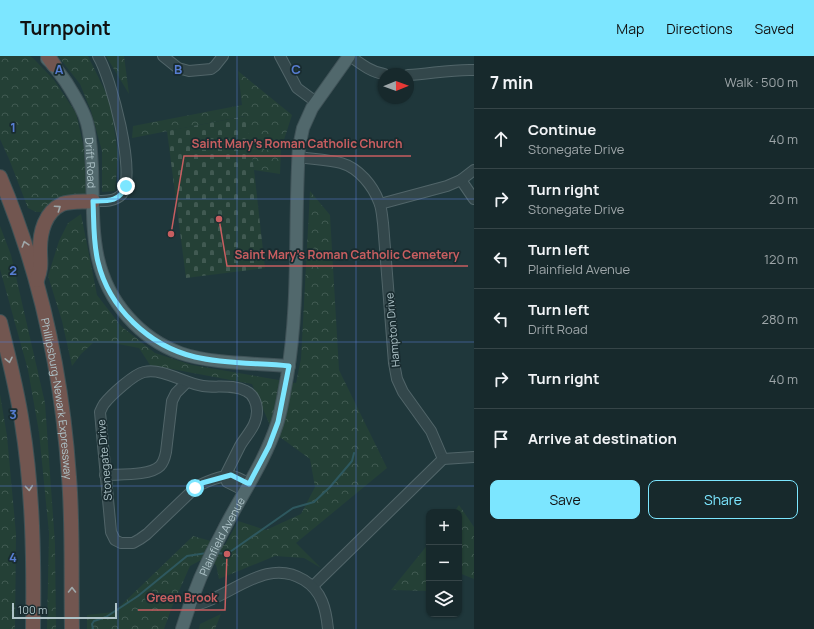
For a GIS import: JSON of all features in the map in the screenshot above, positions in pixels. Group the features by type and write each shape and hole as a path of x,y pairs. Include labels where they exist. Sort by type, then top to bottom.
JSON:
{"highway":[{"name":"Phillipsburg-Newark Expressway","path":"0,176 20,228 36,282 53,353 67,446 71,502 72,629"},
{"path":"36,282 41,269 41,234 47,217 56,208 67,203 93,201"},
{"path":"0,322 17,394 26,450 32,527 33,629"}],"main road":[{"name":"Plainfield Avenue","path":"182,629 190,606 216,546 269,446 278,422 289,366 294,310 298,158 303,128 316,102 350,56"},
{"name":"Drift Road","path":"48,59 80,105 87,122 91,143 95,238 98,262 113,298 120,308 142,331 152,339 179,353 196,357 289,366"}],"street":[{"path":"93,201 109,201 120,196 126,186 127,173 124,146 113,94 107,74 98,56"},
{"path":"162,56 178,68 189,71 216,66 223,56"},
{"path":"280,56 297,88 316,102"},
{"path":"350,56 368,69 378,72"},
{"path":"414,75 474,70"},
{"name":"Hampton Drive","path":"298,158 337,163 350,167 373,189 380,204 383,224 394,363 397,379 403,392 431,431 443,459"},
{"path":"380,204 447,186 461,180 474,170"},
{"path":"461,180 474,199"},
{"name":"Stonegate Drive","path":"155,371 203,386 242,389 247,391 254,398 257,410 256,419 252,430 242,442 225,476 202,483 195,488 147,534 133,543 121,543 116,540 110,532 105,475 100,412 103,405 142,372 155,371"},
{"path":"105,475 149,472 160,465 165,458 172,401 176,393 187,382"},
{"path":"313,586 443,459 474,456"},
{"path":"225,476 227,482 247,488"},
{"path":"190,606 209,602 256,577 268,573 280,572 299,577 313,586 322,598 326,611 328,629"}],"green space":[{"path":"0,56 30,56 34,59 54,80 76,113 84,148 87,194 57,200 43,212 36,212 28,208 0,139"},
{"path":"58,56 88,56 110,101 118,154 115,191 102,192 102,151 91,111 80,84"},
{"path":"106,56 124,56 129,94"},
{"path":"238,71 292,115 281,149 280,174 254,170 245,116 132,138 133,126 242,105"},
{"path":"246,116 254,170 265,268 186,278 167,131"},
{"path":"310,191 330,215 339,370 387,468 296,543 321,568 304,558 275,556 219,579 216,565 203,559 190,566 164,629 87,629 87,615 114,612 193,536 225,545 238,521 266,530 301,514 315,487 310,459 273,432 252,384 150,365 139,348 113,343 93,343 81,354 72,366 62,321 48,276 59,241 68,223 81,214 97,295 121,326 155,353 192,365 296,383 301,359"},
{"path":"0,226 11,255 45,403 55,544 56,629 47,629 49,533 39,432 28,370 0,269"},
{"path":"0,394 7,436 16,534 15,629 0,629"},
{"path":"459,505 462,509 456,509"},
{"path":"462,509 474,527 474,579 462,574"},
{"path":"426,547 426,591 391,590"},
{"path":"221,614 215,629 199,629 200,624"}],"waterway":[{"path":"217,553 227,554 293,508 314,502 330,487 352,461 354,453"},
{"path":"93,629 92,624 94,621 106,617 138,596 187,556 207,553"}],"place":[{"name":"Saint Mary's Roman Catholic Cemetery","path":"219,219"},
{"name":"Saint Mary's Roman Catholic Church","path":"171,234"},
{"name":"Green Brook","path":"227,554"}],"route":[{"path":"126,186 120,196 115,199 109,201 93,201 95,238 98,262 102,274 113,298 134,324 152,339 179,353 215,360 289,366 278,422 269,446 249,484 231,475 202,483 195,488"}]}
